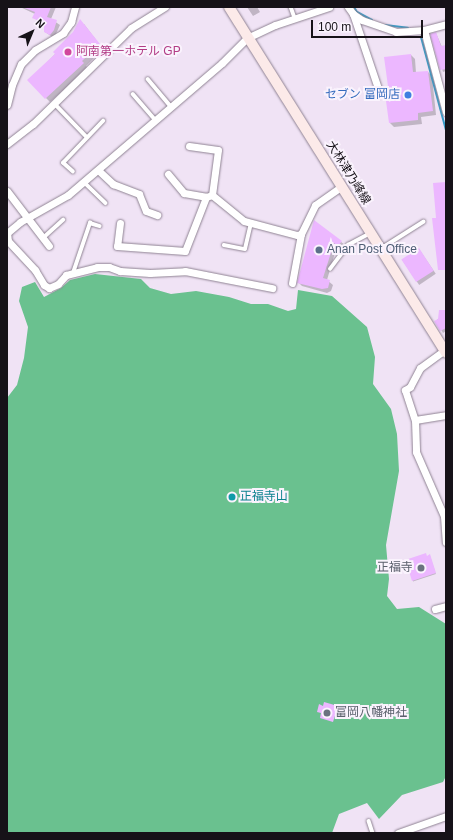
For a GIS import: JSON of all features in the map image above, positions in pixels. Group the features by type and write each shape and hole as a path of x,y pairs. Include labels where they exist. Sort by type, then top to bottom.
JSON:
{"main road":[{"name":"大林津乃峰線","path":"229,7 247,38 445,351"}],"street":[{"path":"7,105 9,83 21,64 34,50 63,33 71,22 75,7"},
{"path":"7,144 54,104 131,28 165,7"},
{"path":"272,288 185,271 150,273 97,267 66,275 58,284 49,288 44,285 35,270 8,241 7,233 26,218 54,206 84,182 222,63 247,38 275,24 295,19 328,7"},
{"path":"348,7 353,14 380,94"},
{"path":"353,14 396,32 424,30 446,24"},
{"path":"424,30 446,112"},
{"path":"120,223 117,246 185,252 209,196 218,150 189,146"},
{"path":"98,170 112,184 139,194 146,212 156,215"},
{"path":"168,174 184,193 209,196 242,219 251,223 297,235 301,234"},
{"path":"292,283 301,234 315,205 342,187"},
{"path":"7,190 26,218 49,246"},
{"path":"445,351 420,368 410,388 405,390 415,420 416,452 444,516 446,542"},
{"path":"415,420 446,415"},
{"path":"435,609 446,606"},
{"path":"403,832 446,816"}],"lane":[{"path":"291,7 295,19"},
{"path":"148,79 171,106"},
{"path":"132,94 156,120"},
{"path":"54,104 87,137"},
{"path":"73,172 63,163 103,121"},
{"path":"84,182 106,203"},
{"path":"42,239 63,220"},
{"path":"380,249 423,222"},
{"path":"72,273 90,223 100,226"},
{"path":"224,245 245,249 251,223"},
{"path":"330,269 348,245 370,233"},
{"path":"369,821 373,833"}],"green space":[{"path":"95,274 141,279 150,288 171,294 196,291 229,297 251,304 268,304 288,311 296,309 298,290 332,296 367,327 375,357 373,384 391,409 397,434 399,471 386,545 389,579 387,596 397,609 419,607 446,624 446,776 443,782 402,795 379,819 367,803 339,814 332,833 7,833 7,398 17,385 24,358 28,327 19,301 22,287 35,282 44,297 61,288 70,280"}],"building":[{"path":"22,7 51,7 47,17 57,20 54,30 50,35 44,32 44,23 32,18 35,12"},
{"path":"80,19 100,44 82,61 84,63 45,99 27,80 55,54 53,52 73,32"},
{"path":"436,32 441,46 446,45 446,69 440,70 430,34"},
{"path":"411,54 413,72 428,71 433,111 418,113 418,120 389,123 386,101 390,101 384,57"},
{"path":"446,182 446,270 438,270 432,218 436,218 433,183"},
{"path":"314,220 342,241 338,246 334,243 323,278 330,280 328,288 322,289 297,283"},
{"path":"419,248 434,271 416,282 401,259"},
{"path":"439,310 446,310 446,328 440,331 434,321 438,319"},
{"name":"正福寺","path":"426,553 427,556 430,554 436,573 412,581 406,562 409,561 408,559"},
{"name":"富岡八幡神社","path":"324,702 338,706 333,722 320,718 321,713 317,712 319,704 323,706"}],"waterway":[{"path":"354,7 357,12 372,20"},
{"path":"385,25 408,28"},
{"path":"421,37 446,130"}],"place":[{"name":"阿南第一ホテル GP","path":"68,52"},
{"name":"セブン 富岡店","path":"408,95"},
{"name":"Anan Post Office","path":"319,250"},
{"name":"正福寺山","path":"232,497"},
{"name":"正福寺","path":"421,568"},
{"name":"富岡八幡神社","path":"327,713"}]}
